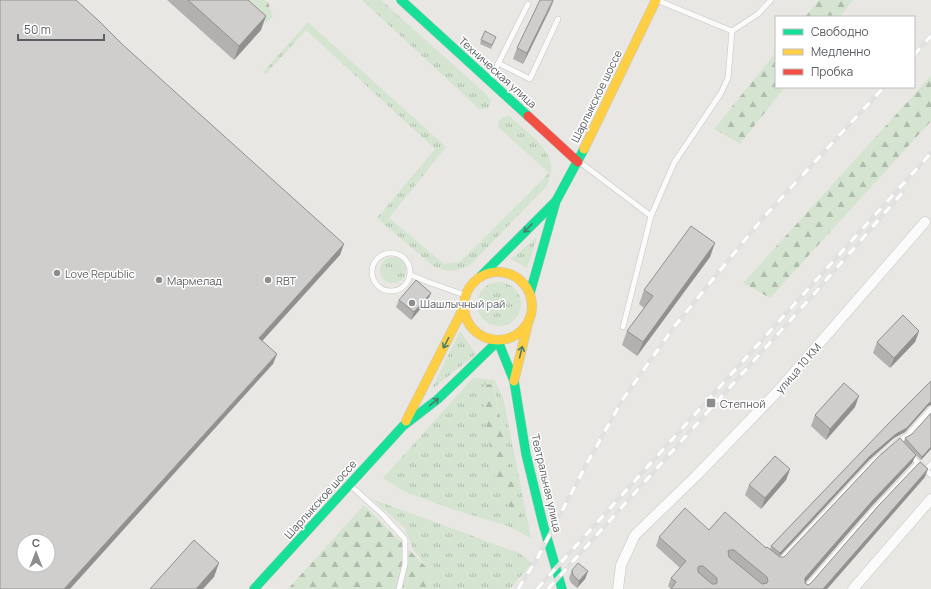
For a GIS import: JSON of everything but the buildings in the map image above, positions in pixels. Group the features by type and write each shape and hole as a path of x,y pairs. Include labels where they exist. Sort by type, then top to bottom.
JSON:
{"main road":[{"name":"Техническая улица","path":"401,0 578,162"},
{"name":"Шарлыкское шоссе","path":"530,293 556,201 578,162 656,0"},
{"name":"Шарлыкское шоссе","path":"481,276 556,201"},
{"path":"493,272 512,275 522,282 530,293 532,308 528,322 523,330 516,336 507,339 490,340 474,332 465,317 463,308 465,294 471,284 481,276 493,272"},
{"name":"Шарлыкское шоссе","path":"403,426 463,308"},
{"name":"Театральная улица","path":"514,381 528,322"},
{"name":"Шарлыкское шоссе","path":"254,589 403,426 438,399 498,340"},
{"name":"Театральная улица","path":"498,340 514,381 531,475 543,524 562,589"}],"street":[{"name":"улица 10 КМ","path":"618,589 620,565 635,535 696,476 778,391 925,222"},
{"path":"853,589 931,499"}],"lane":[{"path":"656,0 732,31"},
{"path":"732,31 758,14 771,0"},
{"path":"489,80 528,4"},
{"path":"498,63 530,79 558,19"},
{"path":"623,328 652,216 674,163 721,93 728,78 732,31"},
{"path":"578,162 652,216"},
{"path":"388,253 398,254 404,257 408,262 411,268 411,275 407,284 399,290 386,291 377,285 372,276 373,265 379,257 388,253"},
{"path":"411,275 465,294"},
{"path":"892,446 908,434 931,409"},
{"path":"897,441 902,447"},
{"path":"907,452 931,475"},
{"path":"772,558 778,562 882,454"},
{"path":"805,589 873,511 918,464"},
{"path":"926,470 931,464"},
{"path":"350,485 382,514 405,539 405,564 399,589"}],"green space":[{"path":"238,0 264,0 268,2 273,17 266,23 235,3"},
{"path":"362,0 381,0 486,94 491,101 488,109 479,109"},
{"path":"819,0 853,0 841,16 806,16"},
{"path":"308,22 446,147 389,218 444,264 460,262 549,173 498,127 501,119 509,116 546,151 551,165 547,186 469,266 459,270 450,271 432,265 377,218 435,149 306,30 266,74 263,72"},
{"path":"775,53 775,88 784,88 740,144 714,129"},
{"path":"931,76 931,121 770,298 743,283"},
{"path":"537,237 527,268 511,259"},
{"path":"393,257 403,260 406,270 403,280 393,283 383,280 380,270 383,260"},
{"path":"499,282 511,286 517,292 521,304 517,316 511,322 499,326 487,322 481,316 477,304 481,292 487,286"},
{"path":"460,331 476,354 431,390"},
{"path":"473,378 494,380 503,397 531,538 508,526 455,510 405,492 383,478","holes":["494,385 522,525 511,510 495,477 484,412 484,386"]},
{"path":"493,384 523,526 511,510 495,477 484,412 484,385"},
{"path":"372,499 519,553 532,563 510,589 432,589 426,567 412,547 405,528"},
{"path":"364,505 426,567 432,589 288,589"}],"railway":[{"path":"915,54 931,36"},
{"path":"518,589 538,557 585,467 623,399 674,327 762,219 883,88"},
{"path":"537,589 931,153"},
{"path":"548,589 814,294 903,192"}],"traffic: fast":[{"path":"401,0 528,116"},
{"path":"530,293 556,201 584,149"},
{"path":"481,276 555,202"},
{"path":"254,589 403,426 438,399 498,341"},
{"path":"498,341 514,381 526,454 543,524 562,589"}],"traffic: slow":[{"path":"584,149 656,0"},
{"path":"491,272 505,272 517,277 527,287 532,299 532,306 532,313 527,325 517,335 505,340 491,340 479,335 469,325 464,313 464,299 469,287 479,277 491,272"},
{"path":"406,421 463,309"},
{"path":"514,381 528,323"}],"traffic: jam":[{"path":"528,116 578,162"}],"place":[{"name":"Love Republic","path":"57,273"},
{"name":"Мармелад","path":"159,280"},
{"name":"RBT","path":"268,280"},
{"name":"Шашлычный рай","path":"412,303"},
{"name":"Степной","path":"711,403"}]}
